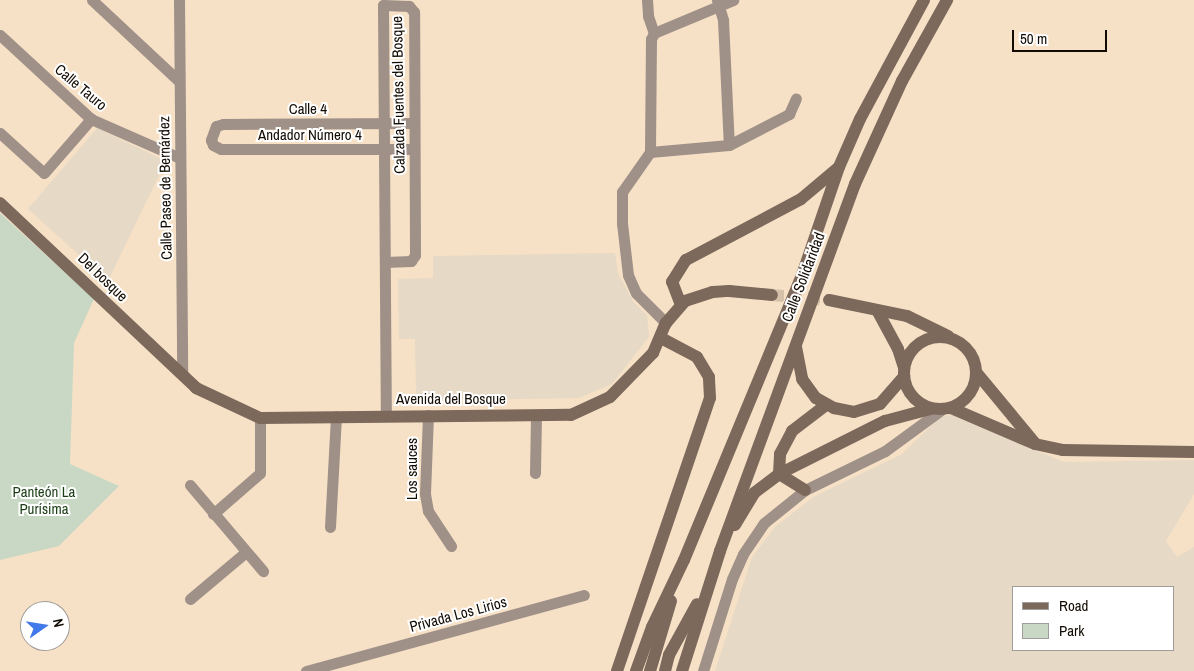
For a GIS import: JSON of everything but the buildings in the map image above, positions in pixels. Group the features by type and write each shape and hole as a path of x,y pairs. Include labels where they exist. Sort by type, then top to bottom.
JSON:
{"main road":[{"name":"Calle Solidaridad","path":"684,560 801,278 839,167 860,119 924,0"},
{"name":"Calle Solidaridad","path":"712,575 796,340 877,134 947,0"},
{"path":"772,295 713,292 681,305 672,282 686,260 801,199 839,167"},
{"name":"Del bosque","path":"0,203 182,375"},
{"path":"829,300 859,304 878,312 907,316 954,340 970,352 976,372 1036,444"},
{"name":"Avenida del Bosque","path":"182,375 196,388 260,418 571,415 610,397 653,353 666,323 681,305"},
{"path":"878,312 898,349 912,396 940,409 1036,444 1063,450 1194,452"},
{"path":"796,340 797,360 802,379 816,398 826,405 847,412 866,410 880,404 904,372 910,352 926,340 935,337 954,340"},
{"path":"617,671 710,398 710,377 697,357 661,338"},
{"path":"720,551 754,493 779,474 885,421 940,409 972,390 976,372"},
{"path":"779,474 780,454 792,431 826,405"},
{"path":"779,474 805,490"},
{"path":"636,671 652,627 684,560"},
{"path":"650,671 684,560"},
{"path":"665,671 669,655 712,575"},
{"path":"682,671 712,575"}],"street":[{"path":"92,0 102,5 180,81"},
{"name":"Calle Paseo de Bernárdez","path":"179,0 182,375"},
{"path":"647,0 648,16 654,33"},
{"path":"666,323 636,293 628,275 622,223 622,192 650,152 651,39 654,33 717,3 734,0"},
{"path":"717,3 723,20 729,145"},
{"name":"Calzada Fuentes del Bosque","path":"385,262 411,261 415,255 414,12 409,6 383,5 386,416"},
{"name":"Calle Tauro","path":"0,35 91,119 180,158"},
{"path":"650,152 729,145 789,114 796,98"},
{"path":"0,133 44,173 91,119"},
{"name":"Calle 4","path":"211,140 216,126 223,124 414,123"},
{"name":"Andador Número 4","path":"211,140 214,145 222,150 414,149"},
{"path":"703,671 743,554 764,523 805,490 885,450 940,409"},
{"name":"Los sauces","path":"428,415 425,494 428,511 450,546"},
{"path":"535,473 536,415"},
{"path":"330,527 336,416"},
{"path":"213,514 260,473 260,418"},
{"path":"190,485 264,571"},
{"path":"190,599 246,552"},
{"name":"Privada Los Lirios","path":"306,671 340,666 584,595"}],"shaded area":[{"path":"97,128 166,161 108,281 28,209"},
{"path":"615,253 618,273 633,301 647,315 649,337 612,384 579,398 416,401 415,339 399,339 398,279 433,278 433,256"},
{"path":"951,415 1064,462 1194,460 1194,494 1166,541 1177,557 1194,547 1194,671 715,671 752,557 775,527 813,497 902,454 939,418"}],"green space":[{"name":"Panteón La Purísima","path":"0,213 94,299 74,343 70,464 119,486 59,546 0,560"}],"tunnel":[{"path":"772,295 829,300"}]}
